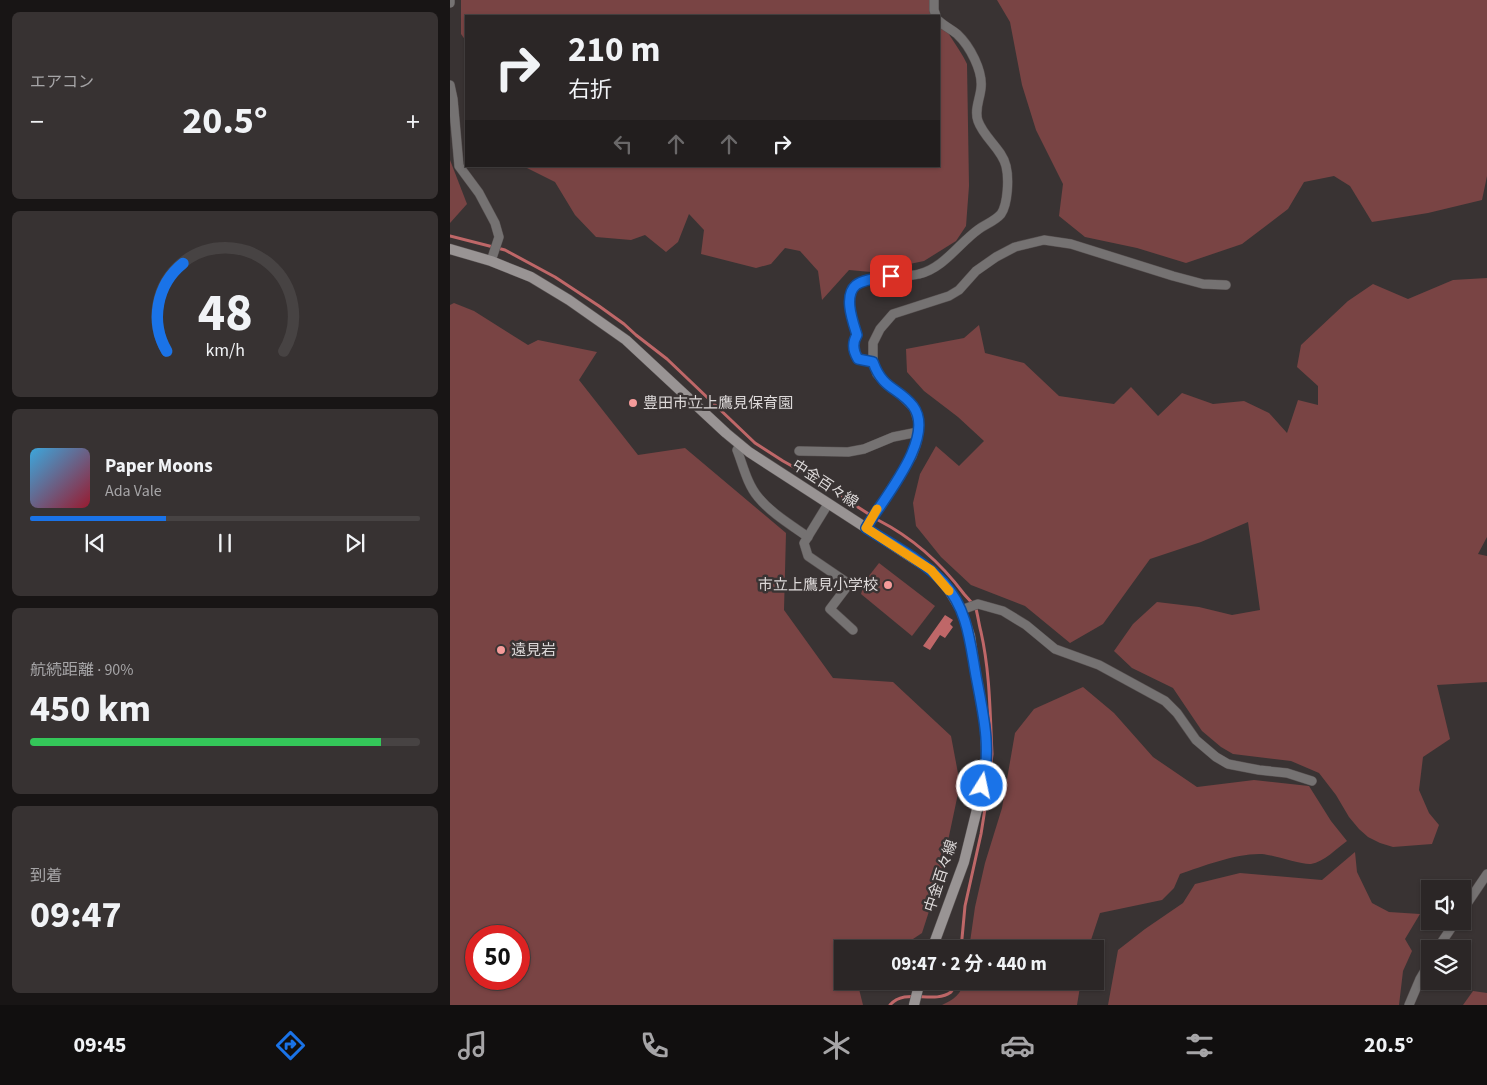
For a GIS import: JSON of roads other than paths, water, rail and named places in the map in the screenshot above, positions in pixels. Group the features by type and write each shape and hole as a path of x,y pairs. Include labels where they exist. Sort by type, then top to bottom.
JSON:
{"main road":[{"name":"中金百々線","path":"450,250 492,258 569,300 626,340 740,445 828,504 867,526 931,570 946,585 964,610 986,725 987,768 964,862 935,940"},
{"path":"914,1005 917,990"}],"street":[{"path":"934,0 936,15"},
{"path":"873,362 858,359 855,354 854,339 857,335 850,296 856,285 891,276 918,274 932,270 980,228 998,218 1006,203 1007,168 1004,160 981,128 977,118 981,78 977,66 963,41 940,22"},
{"path":"450,85 459,166 479,193 495,223 499,236 492,258"},
{"path":"867,526 912,456 917,442 919,424 914,408 877,374 873,362 873,343 880,329 893,314 949,296 959,290 976,271 996,257 1015,247 1044,240 1070,244 1196,282 1226,285"},
{"path":"799,451 848,452 864,449 893,436 918,432"},
{"path":"740,445 737,450 757,497 808,537"},
{"path":"828,504 804,543 808,556 849,584 830,609 853,630"},
{"path":"964,610 978,604 1003,611 1055,648 1099,665 1165,701 1177,713 1196,740 1228,764 1287,773 1312,781"},
{"path":"1471,898 1487,874"},
{"path":"1409,1005 1421,977"}],"waterway":[{"path":"450,236 505,250 555,277 599,306 667,359 755,443 891,527 926,552 946,572 976,609 988,677 991,763"},
{"path":"962,940 965,906 981,834 990,777"},
{"path":"890,1005 903,997 944,996 952,990"}],"place":[{"name":"豊田市立上鷹見保育園","path":"633,403"},
{"name":"市立上鷹見小学校","path":"888,585"},
{"name":"遠見岩","path":"501,650"}]}
